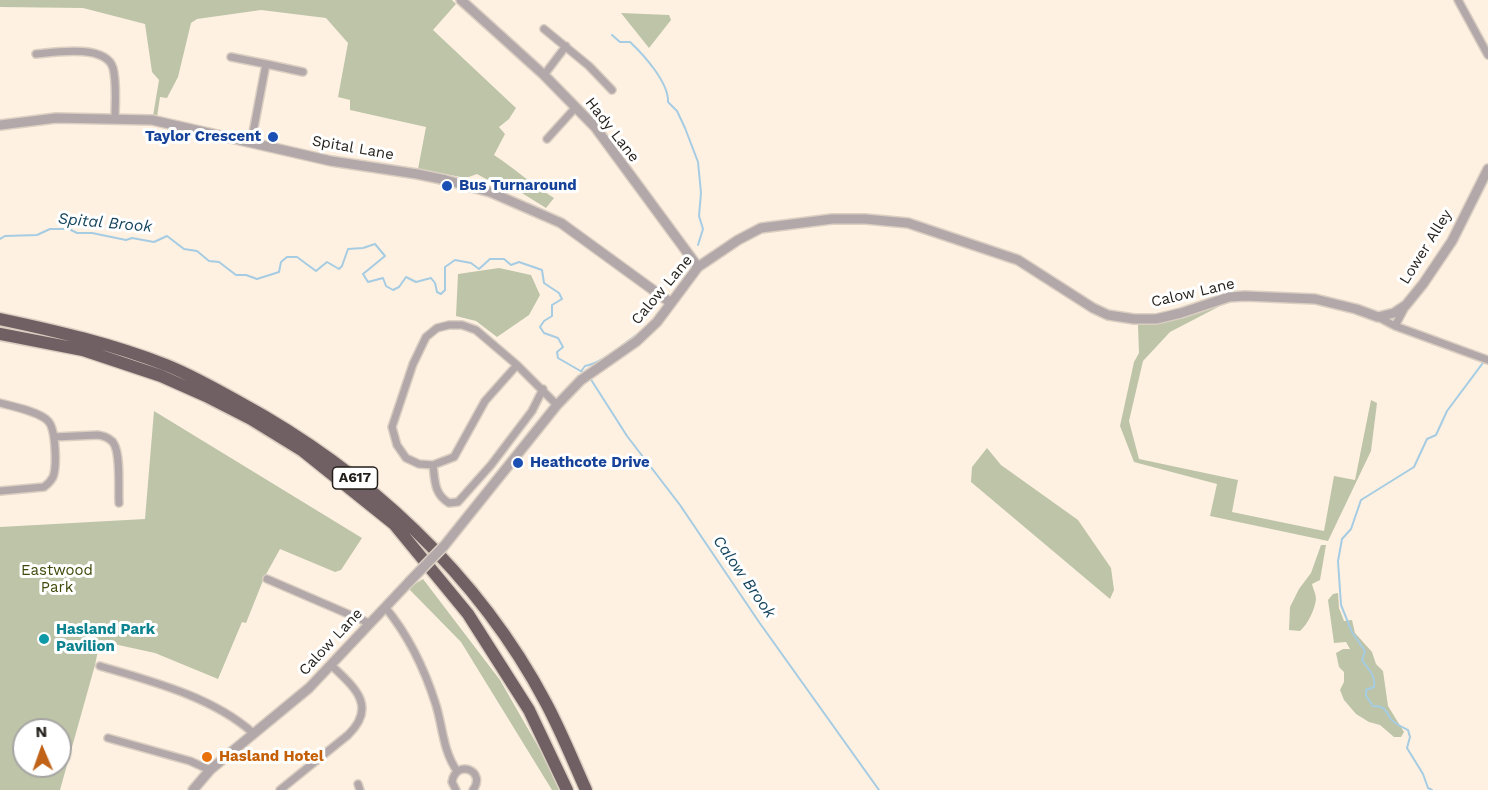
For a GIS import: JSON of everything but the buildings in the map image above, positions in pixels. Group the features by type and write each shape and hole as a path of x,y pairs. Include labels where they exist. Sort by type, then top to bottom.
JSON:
{"highway":[{"name":"A617","path":"0,319 97,341 168,365 275,421 355,477 405,521 457,574 507,639 546,703 586,790"},
{"name":"A617","path":"0,334 83,351 161,376 206,396 252,419 303,451 394,524 474,624 529,710 567,790"}],"street":[{"name":"Hady Lane","path":"461,0 544,75 595,127 698,267"},
{"path":"1458,0 1488,55"},
{"path":"544,29 590,66 612,90"},
{"path":"544,75 566,46"},
{"path":"36,54 98,53 107,59 113,67 115,119"},
{"path":"231,57 303,72"},
{"path":"250,143 266,64"},
{"path":"547,139 576,107"},
{"name":"Spital Lane","path":"0,124 56,118 156,121 331,161 417,174 490,192 561,223 671,303"},
{"name":"Lower Alley","path":"1378,317 1394,313 1406,305 1423,284 1452,241 1486,173"},
{"name":"Calow Lane","path":"193,790 210,770 309,688 444,546 557,405 581,380 637,341 657,322 698,267 738,240 761,228 832,219 908,223 1018,260 1044,275 1072,296 1108,315 1134,320 1156,319 1229,297 1245,296 1329,301 1378,317"},
{"path":"1395,326 1406,305"},
{"path":"1378,317 1395,326 1488,360"},
{"path":"517,365 486,401 454,457 433,465 420,464 406,458 397,445 392,427 413,364 426,337 437,328 462,324 476,330 517,365 543,389 557,405"},
{"path":"433,465 439,495 448,503 458,502 491,465 532,411 543,389"},
{"path":"0,403 45,418 50,422 54,437 55,469 49,483 37,489 0,491"},
{"path":"54,437 98,435 114,443 116,450 115,492 119,503"},
{"path":"267,579 369,623"},
{"path":"385,607 405,633 417,655 436,704 445,747 457,771"},
{"path":"280,790 348,735 357,727 362,718 361,699 331,665"},
{"path":"100,666 178,690 239,722 253,733"},
{"path":"108,738 190,761 210,770"},
{"path":"457,771 466,769 474,773 477,782 473,790"},
{"path":"456,790 452,782 457,771"}],"green space":[{"path":"0,0 452,0 456,4 433,30 516,108 509,119 499,127 505,134 494,155 554,198 546,208 517,190 477,174 466,178 418,169 426,127 350,110 350,100 338,97 348,43 326,18 261,10 197,19 191,23 178,77 167,98 160,97 157,117 153,116 159,80 152,72 145,24 83,8 0,7"},
{"path":"621,13 669,15 671,20 649,48"},
{"path":"499,268 531,275 540,295 529,315 497,337 476,321 456,316 458,274"},
{"path":"1211,306 1220,306 1170,332 1143,361 1129,421 1139,459 1238,480 1232,512 1324,531 1334,476 1355,480 1371,400 1377,403 1371,451 1328,541 1210,516 1217,484 1134,462 1120,426 1134,362 1139,353 1138,325"},
{"name":"Eastwood Park","path":"154,411 362,538 341,570 335,572 280,549 264,578 246,623 242,622 218,679 155,653 100,641 72,747 72,718 12,718 12,778 63,778 60,790 0,790 0,527 145,519"},
{"path":"987,448 1001,465 1078,520 1111,568 1114,590 1110,599 971,482 972,467"},
{"path":"1321,545 1326,545 1320,580 1312,584 1316,595 1313,612 1300,631 1289,630 1290,607 1299,589 1311,573"},
{"path":"423,579 500,680 563,790 552,790 461,642 408,588"},
{"path":"1338,593 1339,608 1344,621 1352,620 1355,633 1372,652 1376,664 1383,671 1388,706 1404,732 1401,737 1394,737 1380,725 1369,722 1356,714 1344,700 1340,690 1344,682 1344,672 1339,667 1336,653 1343,649 1350,649 1346,642 1334,643 1328,600 1333,594"}],"waterway":[{"path":"612,35 620,42 630,42 648,62 660,78 668,102 677,111 685,128 698,162 701,193 699,216 703,229 698,245"},
{"name":"Spital Brook","path":"0,239 5,236 37,235 50,229 69,229 77,233 154,242 167,236 184,249 197,251 209,261 219,262 236,275 246,275 257,279 279,272 281,262 287,257 297,257 316,271 327,262 339,269 348,249 375,244 385,256 363,274 368,282 383,278 386,286 393,290 399,287 406,277 416,282 431,278 437,292 441,294 445,290 445,267 455,260 471,263 479,269 490,259 504,259 511,265 519,262 542,270 544,283 559,293 562,299 552,305 552,316 540,327 544,333 558,338 563,347 557,352 558,358 584,373"},
{"path":"650,323 660,311"},
{"path":"582,370 639,333"},
{"path":"1432,790 1428,788 1423,774 1407,748 1410,737 1408,730 1393,721 1382,708 1373,706 1366,696 1366,690 1374,687 1374,679 1362,660 1365,651 1352,632 1341,605 1338,561 1342,539 1351,529 1361,500 1414,467 1427,439 1436,435 1447,411 1488,356"},
{"name":"Calow Brook","path":"590,378 627,436 680,505 759,622 879,790"}],"place":[{"name":"Taylor Crescent","path":"273,137"},
{"name":"Bus Turnaround","path":"447,186"},
{"name":"Heathcote Drive","path":"518,463"},
{"name":"Hasland Park Pavilion","path":"44,639"},
{"name":"Hasland Hotel","path":"207,757"}]}
